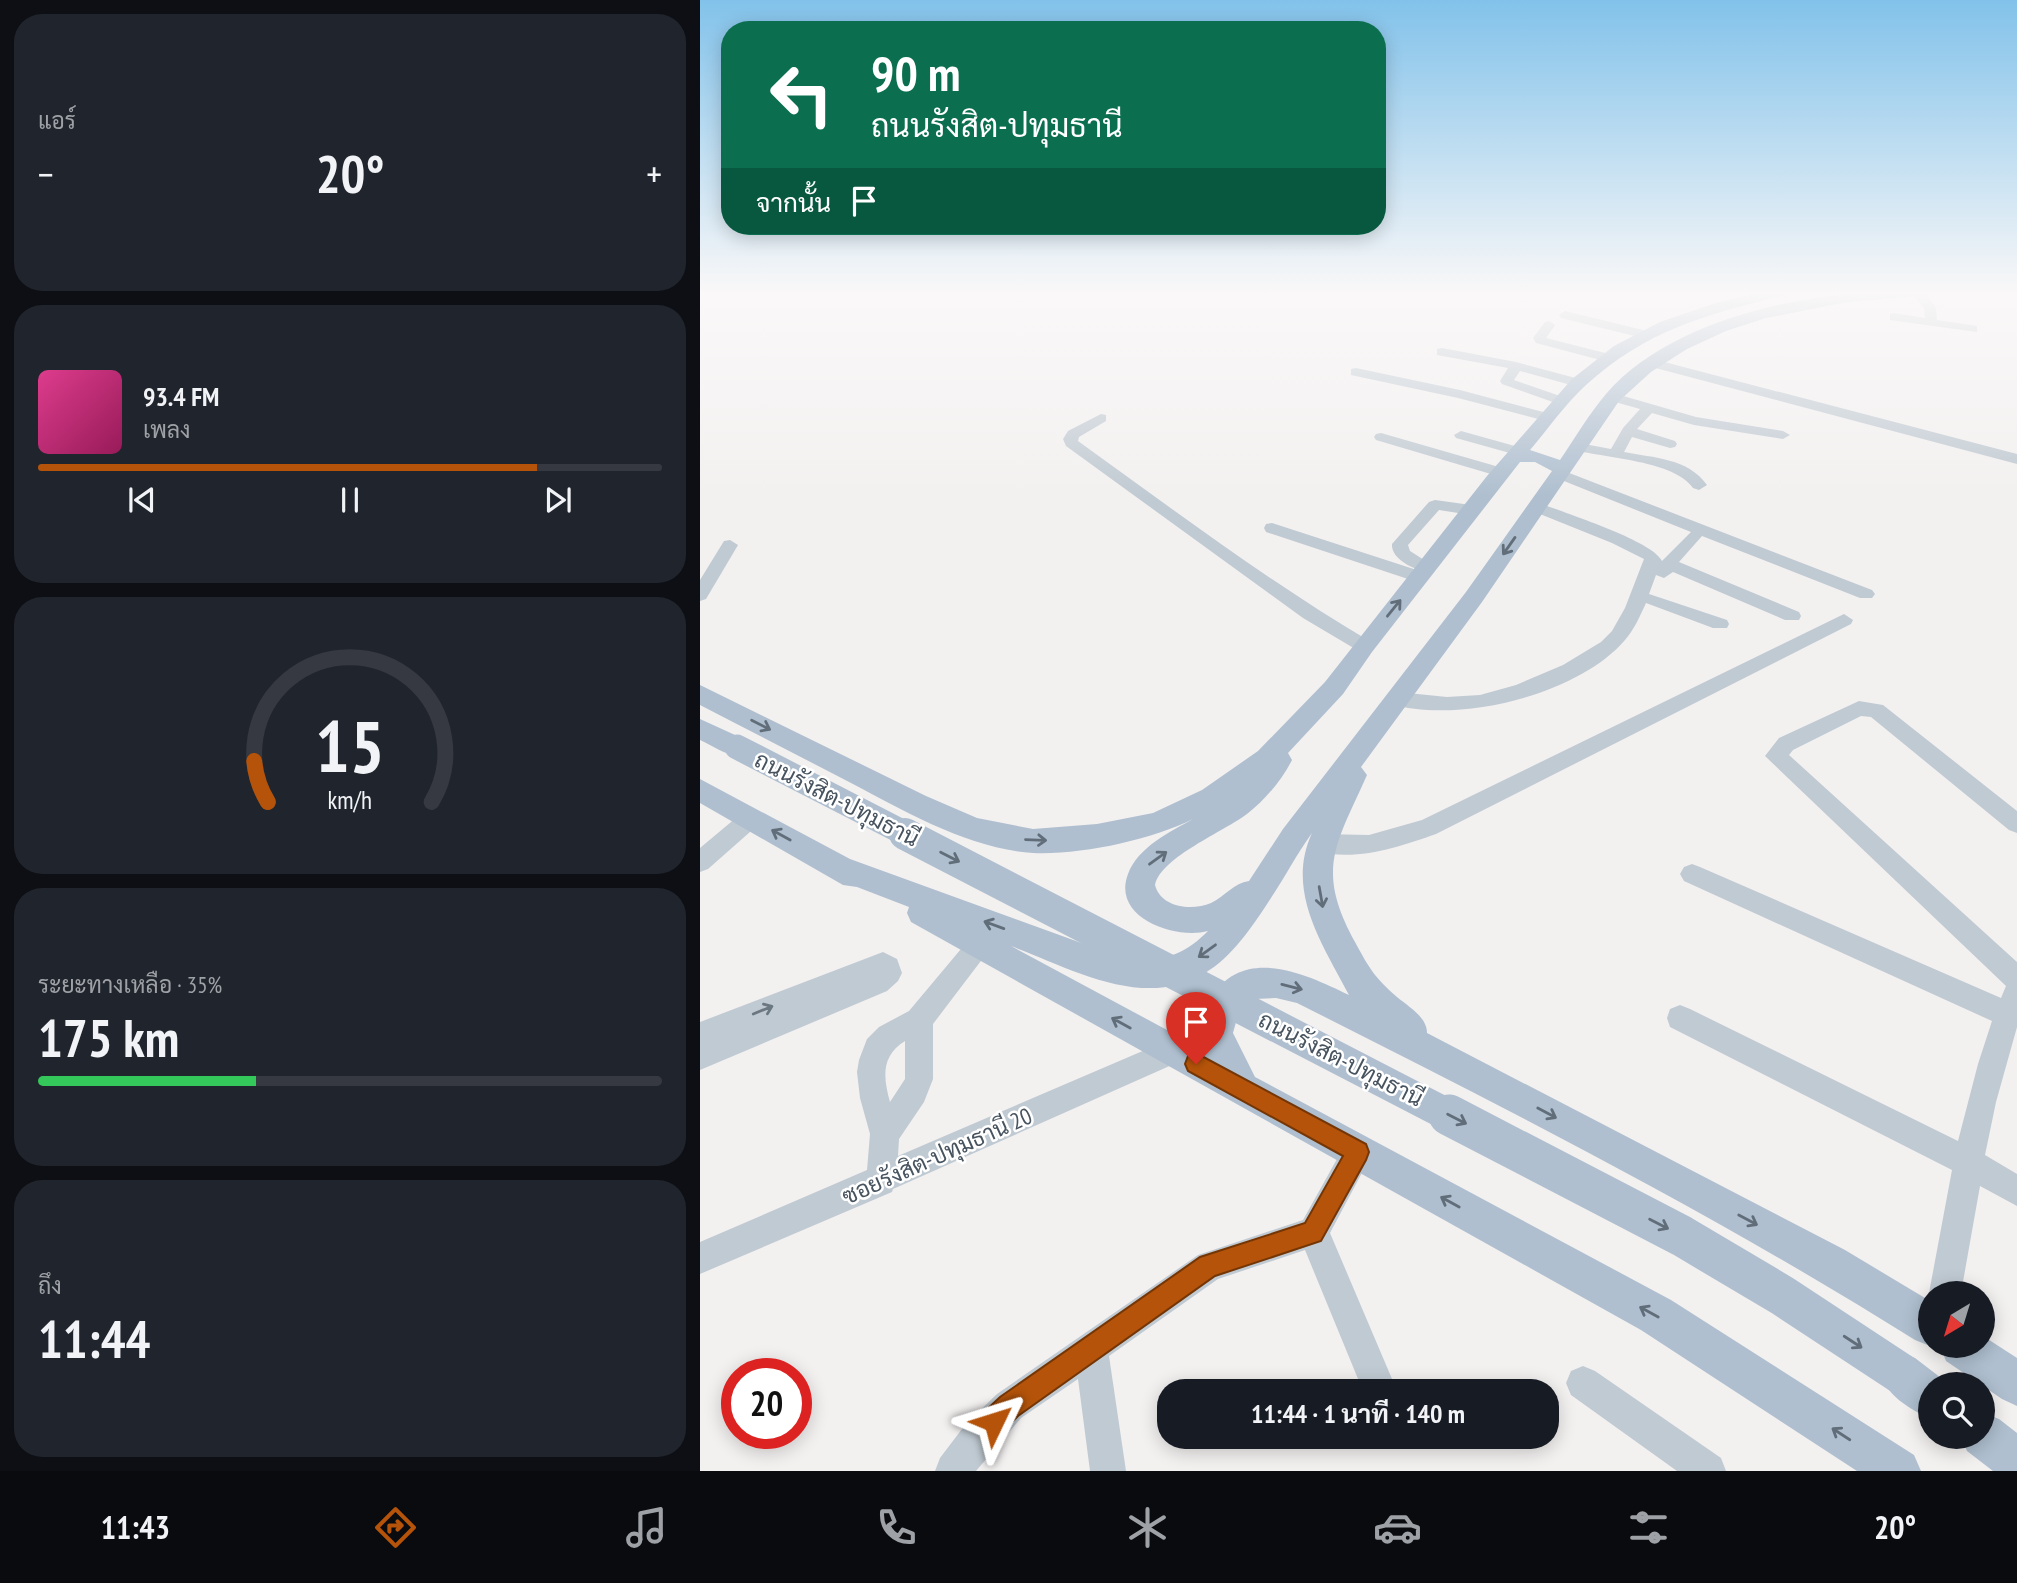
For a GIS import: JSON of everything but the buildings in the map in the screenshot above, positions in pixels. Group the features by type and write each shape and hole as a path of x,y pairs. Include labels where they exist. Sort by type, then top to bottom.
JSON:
{"main road":[{"path":"1307,840 1238,903 1212,917 1188,920 1167,917 1146,903 1140,884 1145,867 1157,856 1216,822 1257,788 1510,460 1578,383 1606,360"},
{"path":"840,868 1109,968 1142,974 1181,970 1218,944 1275,869 1307,840 1351,780 1366,741 1613,397 1659,360"},
{"path":"1510,460 1525,454 1543,457 1560,472"},
{"path":"700,694 916,804 973,829 1033,841 1097,836 1158,823 1212,798 1267,758 1334,688"},
{"name":"ถนนรังสิต-ปทุมธานี","path":"700,728 1682,1236 1783,1296 1915,1385"},
{"path":"700,790 1656,1315 1898,1471"},
{"path":"1307,840 1324,915 1363,989 1391,1016 1465,1069"},
{"path":"1242,1088 1216,1034 1224,1007 1247,984 1276,983 1302,989 1465,1069 1831,1264 1918,1318"},
{"path":"1979,1358 2017,1384"},
{"path":"1995,1444 2017,1461"}],"street":[{"path":"1482,360 1578,383"},
{"path":"1653,363 2017,459"},
{"path":"1516,366 1507,381 1561,401"},
{"path":"1356,372 1460,394 1546,417"},
{"path":"1531,392 1550,374"},
{"path":"1613,397 1694,421 1783,435"},
{"path":"1616,453 1628,431 1648,409"},
{"path":"1101,418 1073,434 1071,443 1289,599 1364,646"},
{"path":"1628,431 1670,444"},
{"path":"1461,435 1510,460"},
{"path":"1381,437 1510,460"},
{"path":"1578,447 1650,460 1687,471 1699,485"},
{"path":"1398,699 1464,704 1487,700 1536,685 1594,658 1620,635 1653,561 1651,556 1618,538 1579,502 1560,472"},
{"path":"1536,507 1579,502 1661,514 1867,594"},
{"path":"1423,572 1404,555 1400,544 1435,505 1471,510"},
{"path":"1661,514 1670,526 1694,536 1779,569 1804,571"},
{"path":"1272,528 1423,572"},
{"path":"1627,621 1652,599 1668,564 1694,536"},
{"path":"700,594 730,545"},
{"path":"1668,564 1791,616"},
{"path":"1652,599 1720,624"},
{"path":"1307,840 1369,844 1428,828 1844,620"},
{"path":"2017,824 1876,710 1859,708 1786,744 1776,755 2017,979"},
{"path":"701,860 751,818"},
{"path":"1692,874 2012,1003 1981,1109 1947,1281"},
{"path":"881,1181 885,1134 874,1096 871,1068 876,1051 884,1040 919,1020 980,945"},
{"path":"700,1035 874,967 883,964 888,967 889,973 878,983 700,1057"},
{"path":"1680,1018 1970,1163 2017,1191"},
{"path":"885,1134 914,1092 919,1079 919,1020"},
{"name":"ซอยรังสิต-ปทุมธานี 20","path":"700,1258 1173,1051"},
{"path":"953,1471 978,1437 1009,1406 1209,1266 1313,1232 1358,1152"},
{"path":"1313,1232 1375,1379"},
{"path":"1091,1350 1108,1471"},
{"path":"1583,1383 1707,1471"}],"route":[{"path":"994,1422 1009,1406 1209,1266 1313,1232 1358,1152 1196,1064"}]}
